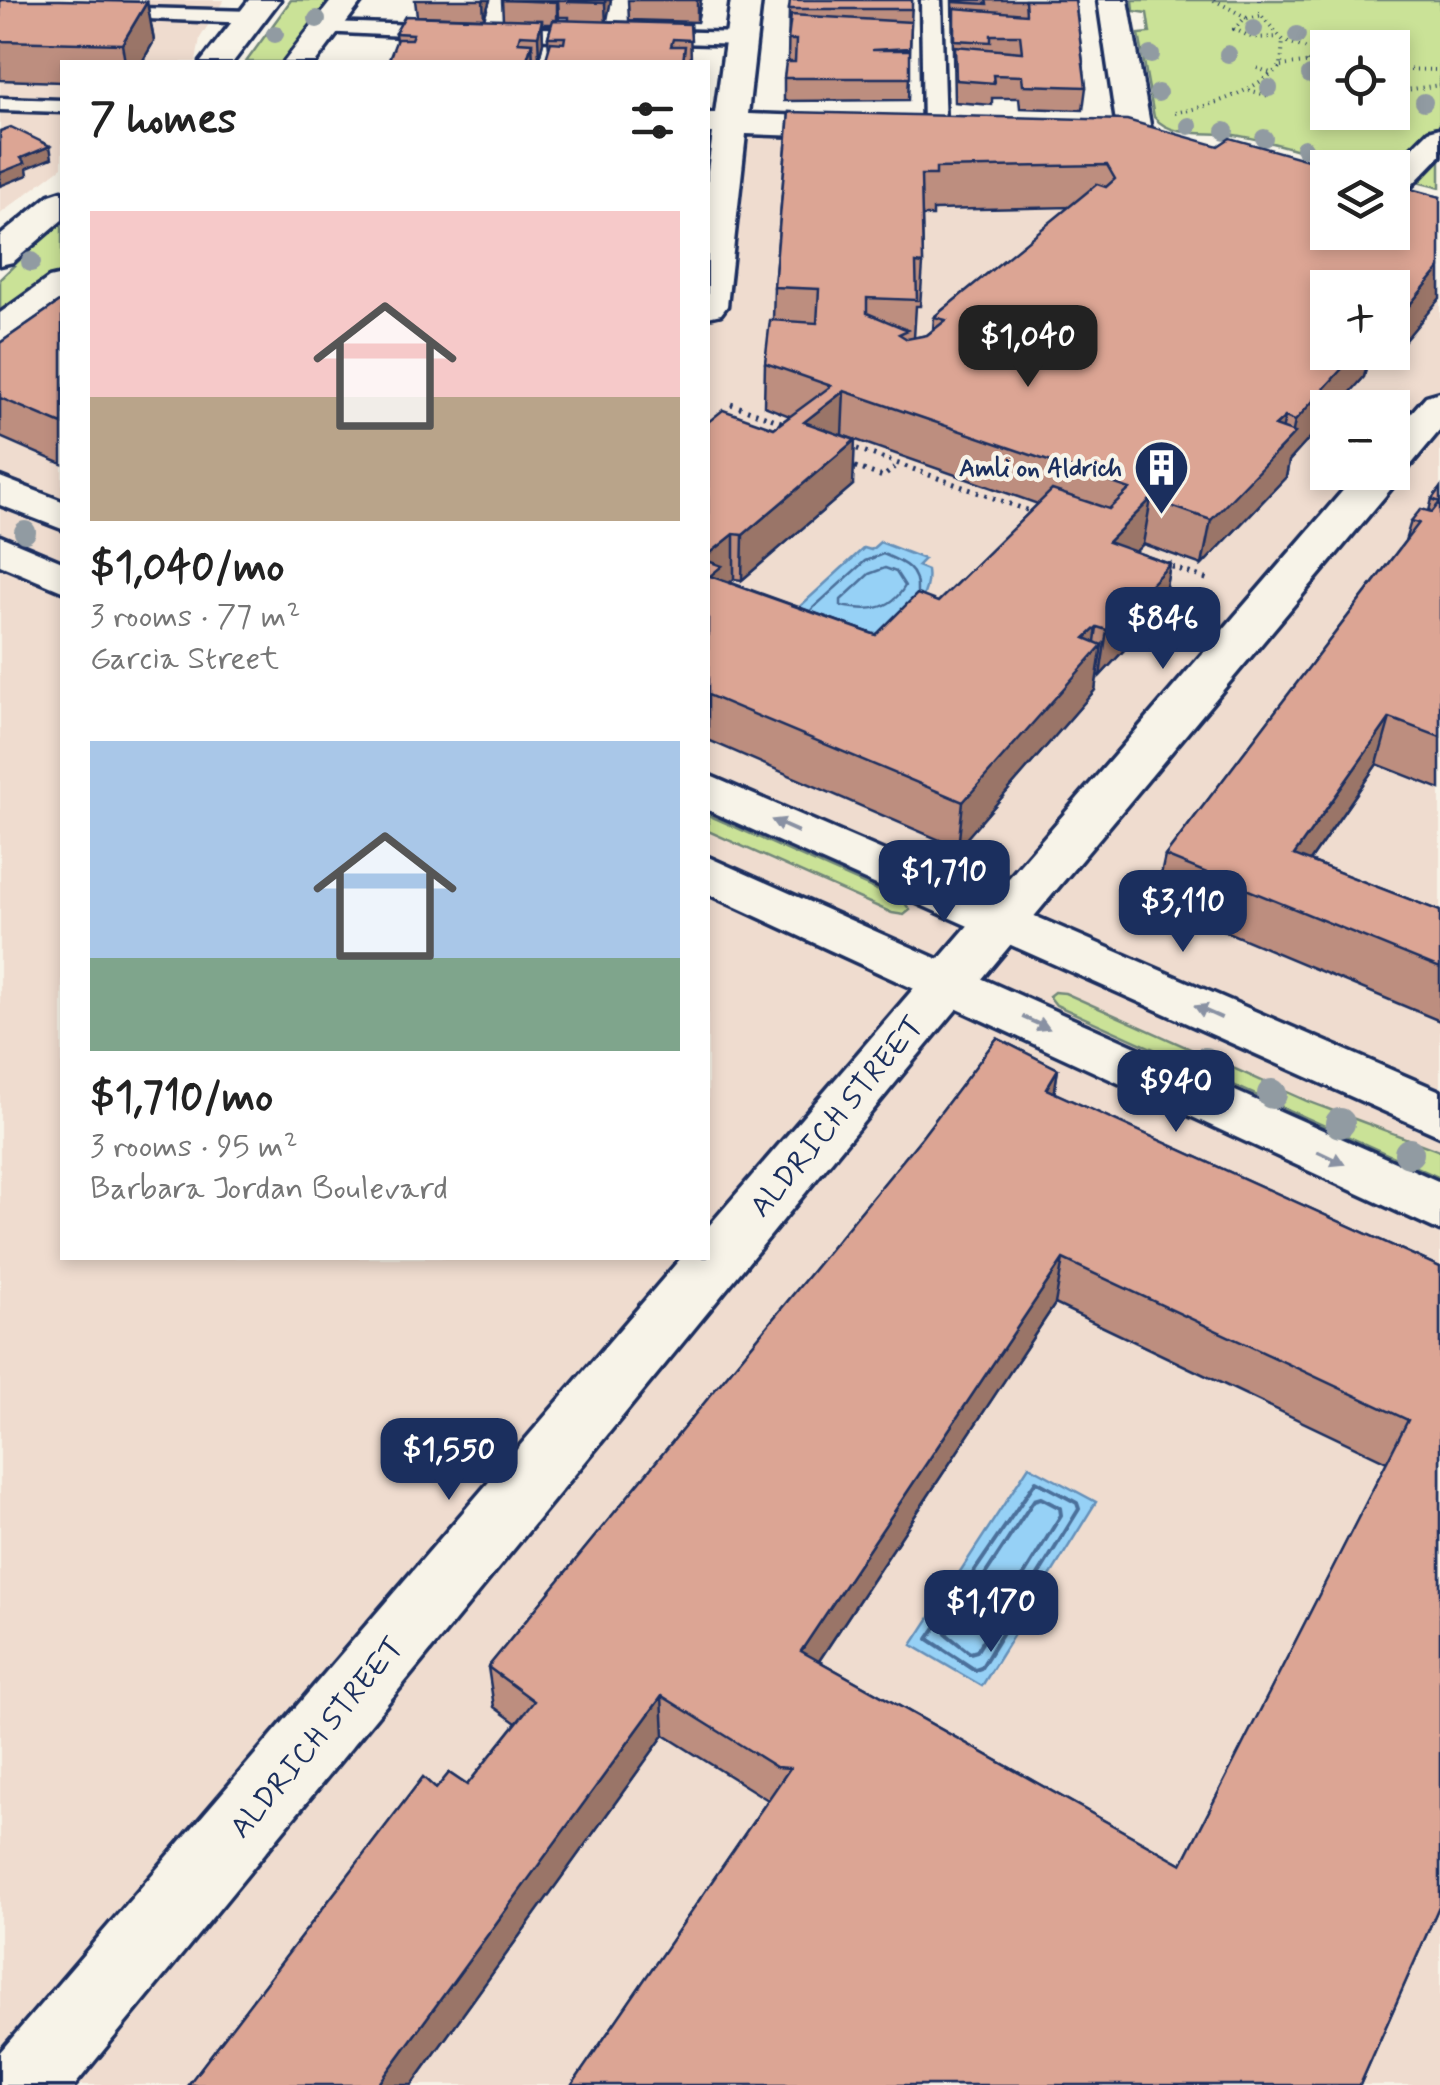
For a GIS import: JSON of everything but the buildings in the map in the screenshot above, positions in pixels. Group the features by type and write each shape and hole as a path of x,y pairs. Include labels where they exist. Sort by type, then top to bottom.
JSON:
{"street":[{"path":"302,60 348,0"},
{"path":"710,273 719,123 742,39 746,0"},
{"path":"1113,0 1134,136"},
{"path":"219,60 259,8"},
{"path":"719,123 970,131"},
{"path":"1098,135 1134,136 1170,126"},
{"path":"1410,182 1440,138"},
{"path":"0,254 60,204"},
{"path":"0,332 60,287"},
{"path":"1410,439 1440,404"},
{"path":"0,490 60,515"},
{"name":"ALDRICH STREET","path":"24,2085 947,983 1367,490"},
{"path":"0,549 60,577"},
{"path":"710,792 1440,1115"},
{"path":"710,875 1440,1208"}],"lane":[{"path":"931,0 934,130"},
{"path":"86,20 259,8"},
{"path":"328,28 742,39"},
{"path":"0,104 60,106"}],"path":[{"path":"1214,0 1248,18"},
{"path":"1259,0 1261,16 1281,39 1281,66"},
{"path":"1261,16 1236,24 1237,32 1253,38 1281,39 1310,51"},
{"path":"1170,126 1246,90 1281,66 1308,61 1310,64"},
{"path":"1257,68 1273,74"},
{"path":"1410,70 1440,70"},
{"path":"1410,89 1440,85"},
{"path":"1246,90 1269,96"},
{"path":"731,404 803,430"},
{"path":"834,440 1043,516"},
{"path":"834,460 882,477 898,464"},
{"path":"1157,561 1209,580"}],"shaded area":[{"path":"0,0 224,0 200,38 196,60 60,60 60,169 0,214"},
{"path":"710,124 731,124 1310,229 1310,250 1410,250 1410,222 1440,204 1440,2085 0,2085 0,331 60,287 60,1260 710,1260"}],"green space":[{"path":"291,0 334,0 289,60 247,60"},
{"path":"1133,0 1440,0 1440,188 1410,180 1410,150 1310,153 1234,135 1170,129 1154,117 1139,34 1150,33 1147,13 1134,11"},
{"path":"60,221 60,273 0,320 0,279"},
{"path":"710,816 904,902 910,910 904,915 710,832"},
{"path":"1054,992 1065,993 1307,1101 1440,1151 1440,1178 1056,1005 1049,996"}],"water":[{"path":"880,542 924,559 917,566 927,570 927,583 910,615 888,630 863,635 838,629 797,609 864,548 871,550"},
{"path":"1029,1466 1096,1502 982,1686 912,1645"}],"place":[{"name":"Amli on Aldrich","path":"1161,516"}]}
